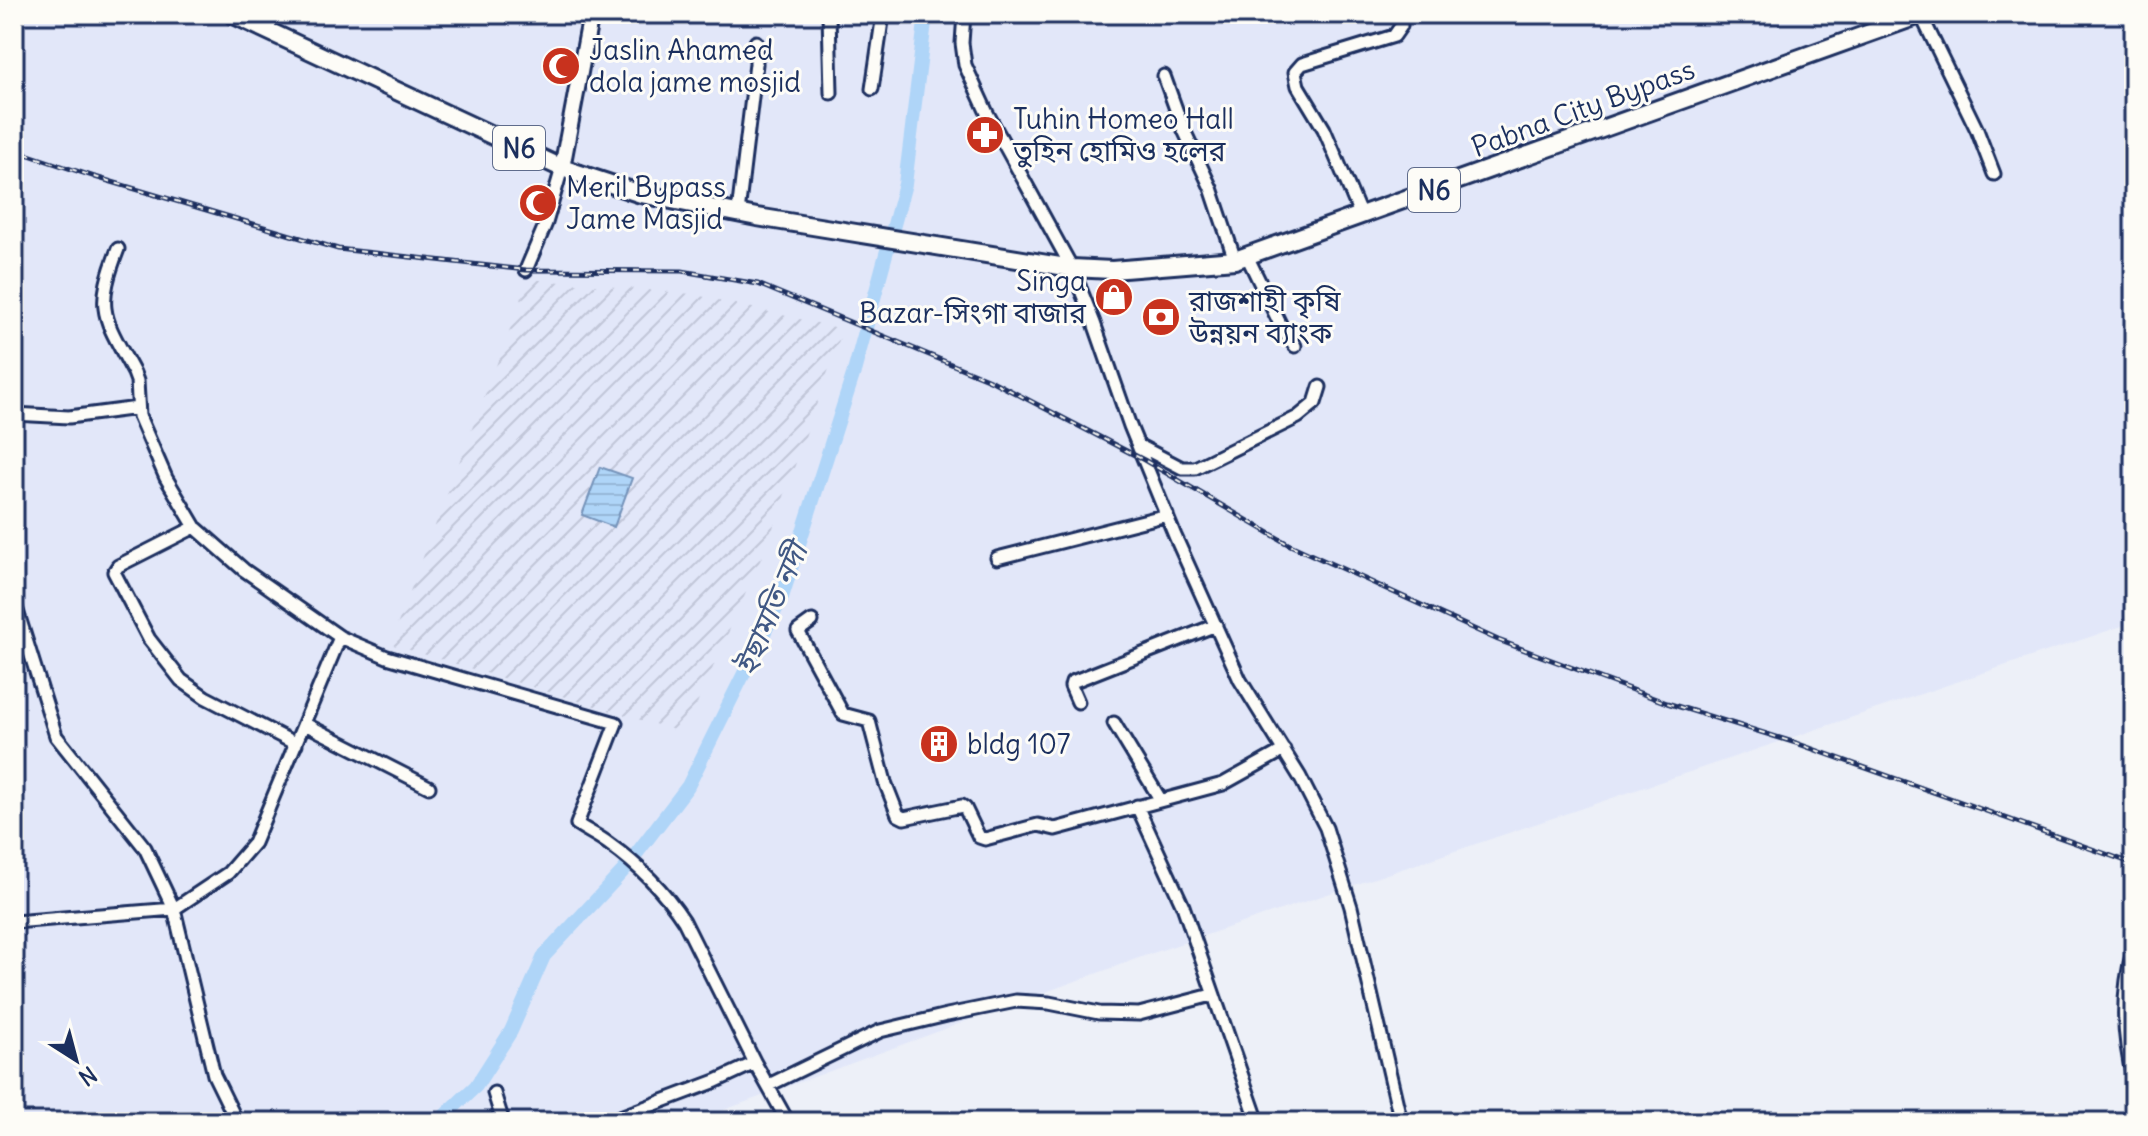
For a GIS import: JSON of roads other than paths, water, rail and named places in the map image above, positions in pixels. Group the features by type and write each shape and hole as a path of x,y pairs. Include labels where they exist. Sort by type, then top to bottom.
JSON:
{"highway":[{"name":"N6","path":"232,14 562,168 641,194 738,213"},
{"name":"Pabna City Bypass","path":"738,213 1072,268 1112,270 1241,258 1922,14"}],"main road":[{"path":"562,168 591,14"}],"street":[{"path":"829,14 831,93"},
{"path":"872,89 883,14"},
{"path":"964,14 962,43 965,65 987,113 1072,268 1138,445 1240,680 1284,750 1326,828 1347,894 1401,1122"},
{"path":"1361,216 1324,129 1298,86 1295,72 1302,64 1394,36 1401,26 1401,14"},
{"path":"1922,14 1977,130 1994,174"},
{"path":"738,213 756,42"},
{"path":"1164,76 1182,126 1241,258 1295,346"},
{"path":"526,270 546,223 562,168"},
{"path":"118,249 106,280 104,315 137,381 138,408 166,478 195,527 244,570 340,637 387,657 616,723 577,824 606,841 643,870 670,899 788,1122"},
{"path":"1138,445 1182,468 1195,468 1298,417 1315,403 1320,387"},
{"path":"14,414 69,417 138,408"},
{"path":"997,558 1167,515"},
{"path":"195,527 115,568 114,572 149,639 181,680 205,697 296,744"},
{"path":"14,601 56,736 145,848 174,909 214,1075 237,1122"},
{"path":"812,621 798,631 843,714 869,721 885,782 900,817 962,806 975,833 985,839 1038,825 1055,829 1223,784 1284,750"},
{"path":"1078,702 1072,682 1216,625"},
{"path":"14,922 174,909 228,873 250,849 340,637"},
{"path":"1114,723 1160,799"},
{"path":"305,724 429,787"},
{"path":"1137,806 1183,906 1258,1122"},
{"path":"2134,947 2123,1023 2134,1081"},
{"path":"769,1085 880,1031 947,1015 1016,1001 1049,1003 1099,1013 1139,1014 1212,995"},
{"path":"607,1122 654,1106 755,1063"},
{"path":"494,1093 503,1122"}],"water":[{"path":"600,467 632,478 614,527 582,515"}],"waterway":[{"name":"ইছামতি নদী","path":"438,1122 476,1086 511,1031 544,956 624,870 688,786 782,597 854,372 905,184 926,14"}],"railway":[{"path":"14,150 338,249 526,270 682,271 758,284 992,381 1144,460 1288,544 1498,640 1667,703 1796,743 2134,864"}],"place":[{"name":"Jaslin Ahamed dola jame mosjid","path":"561,66"},
{"name":"Tuhin Homeo Hall তুহিন হোমিও হলের","path":"985,135"},
{"name":"Meril Bypass Jame Masjid","path":"538,203"},
{"name":"Singa Bazar-সিংগা বাজার","path":"1114,297"},
{"name":"রাজশাহী কৃষি উন্নয়ন ব্যাংক","path":"1161,317"},
{"name":"bldg 107","path":"939,744"}]}
